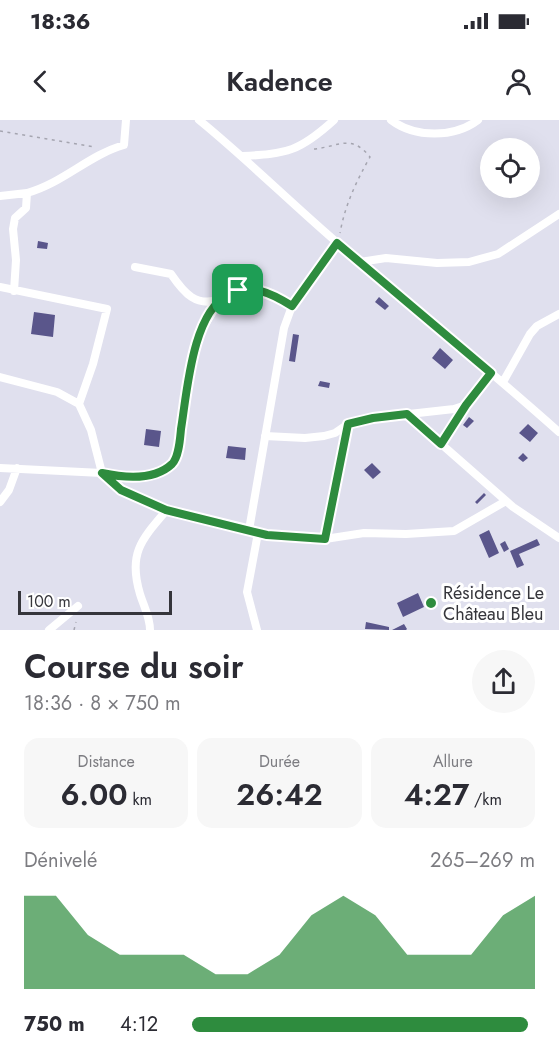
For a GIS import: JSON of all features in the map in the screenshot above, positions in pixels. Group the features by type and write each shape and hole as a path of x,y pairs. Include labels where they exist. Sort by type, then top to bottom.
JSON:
{"street":[{"path":"0,196 27,193 57,182 111,149 124,145 126,120"},
{"path":"199,120 243,156 337,243 559,432"},
{"path":"243,156 289,152 310,140 334,120"},
{"path":"391,120 402,128 445,134 470,126 478,120"},
{"path":"14,291 16,260 13,229 15,218 26,208 27,193"},
{"path":"360,262 386,258 437,263 469,262 498,254 559,214"},
{"path":"249,530 284,328 292,306 337,243"},
{"path":"135,267 171,274 184,293 195,301 206,302 220,299 238,290 251,290 271,293 292,306"},
{"path":"0,287 107,309 93,364 79,404"},
{"path":"0,468 102,473 120,477 150,476 160,473 174,462 198,336 220,299"},
{"path":"503,382 530,334 537,326 559,314"},
{"path":"441,444 466,405 491,373"},
{"path":"0,377 57,392 79,404 92,430 102,473 121,490 166,510 258,533 325,539 364,533 406,534 454,531 506,501"},
{"path":"265,436 305,438 324,436 335,433 348,424 373,418 454,409 466,405"},
{"path":"407,414 506,501 559,538"},
{"path":"325,539 348,424"},
{"path":"0,502 9,490 17,468"},
{"path":"150,630 150,620 139,593 135,562 138,546 166,510"},
{"path":"257,630 247,592 258,533"},
{"path":"49,630 78,606"}],"path":[{"path":"0,131 111,149"},
{"path":"310,150 341,142 362,147 370,158 343,214 337,243"}],"building":[{"path":"38,241 48,243 47,249 37,248"},
{"path":"379,297 389,306 385,310 375,302"},
{"path":"34,312 55,315 53,337 31,334"},
{"path":"293,334 299,335 295,362 289,361"},
{"path":"440,348 453,360 445,369 432,358"},
{"path":"320,381 330,383 329,388 318,386"},
{"path":"469,417 474,421 467,428 463,425"},
{"path":"528,424 538,433 530,442 519,433"},
{"path":"146,429 161,431 159,447 144,445"},
{"path":"228,446 246,448 245,460 226,458"},
{"path":"523,453 528,458 523,462 518,458"},
{"path":"372,463 381,472 373,479 364,470"},
{"path":"484,493 486,495 477,504 475,502"},
{"path":"489,530 499,553 489,558 479,535"},
{"path":"537,539 540,545 519,554 524,565 517,568 510,551"},
{"path":"505,541 509,549 504,552 500,544"},
{"path":"418,593 424,607 403,617 397,603"},
{"path":"366,622 389,627 389,630 365,629"},
{"path":"404,624 406,630 392,630"}],"place":[{"name":"Résidence Le Château Bleu","path":"431,603"}],"route":[{"path":"337,243 491,373 466,405 441,444 407,414 395,414 348,424 325,539 267,535 166,510 121,490 102,473 120,477 150,476 160,473 174,462 198,336 220,299 238,290 271,293 292,306 337,243"}]}
